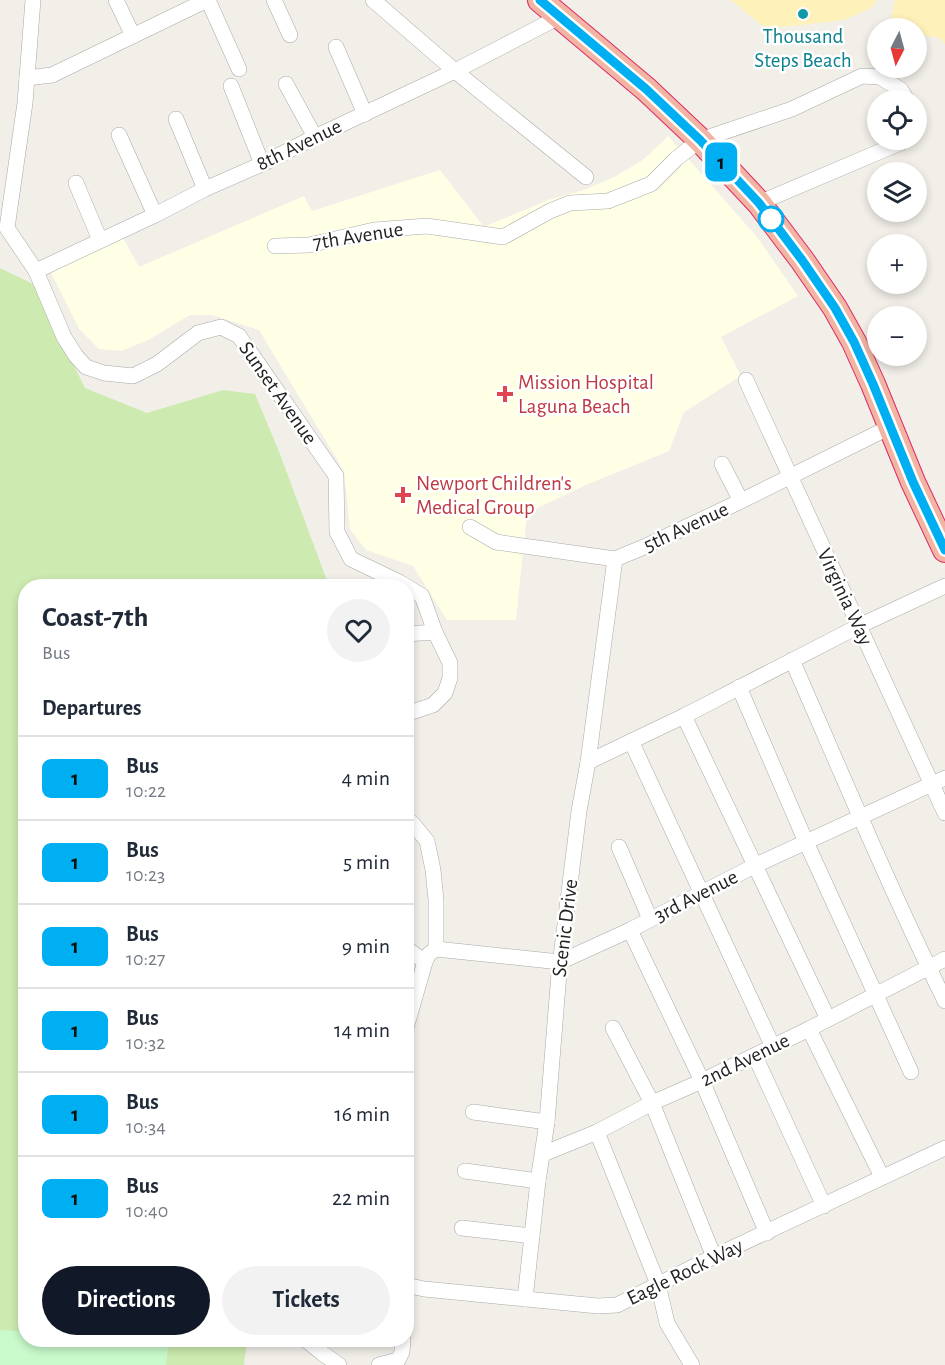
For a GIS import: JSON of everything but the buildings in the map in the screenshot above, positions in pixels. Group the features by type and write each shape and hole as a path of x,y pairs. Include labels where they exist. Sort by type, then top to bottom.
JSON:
{"highway":[{"path":"540,0 646,89 700,140 759,203 802,260 835,308 854,342 913,482 945,550"}],"street":[{"name":"Sunset Avenue","path":"33,0 25,103 4,227 36,271 64,338 86,368 104,373 133,376 157,364 198,333 221,327 239,336 336,476 337,532 351,559 393,579"},
{"path":"116,0 132,36"},
{"path":"27,78 52,75 132,36 162,29 207,0 239,69"},
{"path":"274,0 290,35"},
{"path":"373,0 586,177"},
{"name":"8th Avenue","path":"36,271 456,71 560,17"},
{"path":"336,47 364,114"},
{"name":"7th Avenue","path":"275,246 309,245 374,230 427,226 503,237 550,211 570,203 608,201 651,184 676,159 700,140 792,109 861,76 880,77 901,90"},
{"path":"286,84 315,137"},
{"path":"231,86 262,164"},
{"path":"176,119 205,189"},
{"path":"119,135 155,215"},
{"path":"759,203 884,150"},
{"path":"76,183 100,240"},
{"name":"Virginia Way","path":"746,380 859,626 938,781 945,813"},
{"name":"5th Avenue","path":"615,559 741,501 890,427"},
{"path":"722,464 741,501"},
{"path":"470,527 496,542 615,559"},
{"name":"Scenic Drive","path":"525,1299 547,1122 560,962 615,559"},
{"path":"588,762 684,716 859,626 945,586"},
{"name":"Sunset Avenue","path":"414,591 422,596 435,632 450,663 450,678 445,693 433,705 414,711"},
{"path":"414,633 435,632"},
{"path":"792,660 945,1001"},
{"path":"739,687 806,842 911,1072"},
{"path":"684,716 828,1019"},
{"path":"631,741 773,1047"},
{"name":"3rd Avenue","path":"560,962 630,930 756,865 938,781"},
{"path":"414,825 427,841 433,870 436,900 436,949"},
{"path":"619,847 650,919"},
{"path":"630,930 702,1082 767,1233"},
{"path":"414,1000 425,962 429,954 436,949 560,962"},
{"path":"414,954 425,962"},
{"name":"2nd Avenue","path":"543,1154 597,1132 652,1103 702,1082 945,959"},
{"path":"613,1028 652,1103 714,1257"},
{"path":"810,1029 882,1177"},
{"path":"755,1056 824,1206"},
{"path":"473,1112 547,1122"},
{"path":"597,1132 658,1284 667,1323 692,1365"},
{"name":"Eagle Rock Way","path":"414,1287 598,1306 617,1305 945,1148"},
{"path":"465,1171 538,1181"},
{"path":"462,1228 532,1236"},
{"path":"315,1347 339,1365"},
{"path":"379,1365 398,1360 402,1347"}],"shaded area":[{"name":"Mission Hospital Laguna Beach","path":"668,136 757,237 798,296 721,337 741,376 684,412 669,451 586,485 527,513 516,620 447,620 413,566 366,550 350,529 344,471 259,330 212,315 190,315 148,340 121,351 99,349 79,329 50,271 123,238 139,267 304,196 312,211 440,170 484,227 548,200 584,190 616,176 643,160"}],"green space":[{"path":"0,268 33,284 85,388 147,413 223,390 255,394 326,579 18,579 18,1347 246,1347 244,1365 0,1365"},
{"path":"0,1330 18,1331 18,1347 168,1347 166,1365 0,1365"}],"sand":[{"name":"Thousand Steps Beach","path":"731,0 877,0 871,8 844,20 766,29"},
{"path":"895,0 945,0 945,44 940,38 927,36 927,18 891,18"}],"bus line":[{"name":"1","path":"540,0 646,89 700,140 759,203 802,260 835,308 854,342 913,482 945,550"}],"place":[{"name":"Thousand Steps Beach","path":"803,14"},
{"name":"Mission Hospital Laguna Beach","path":"505,394"},
{"name":"Newport Children's Medical Group","path":"403,495"}]}
